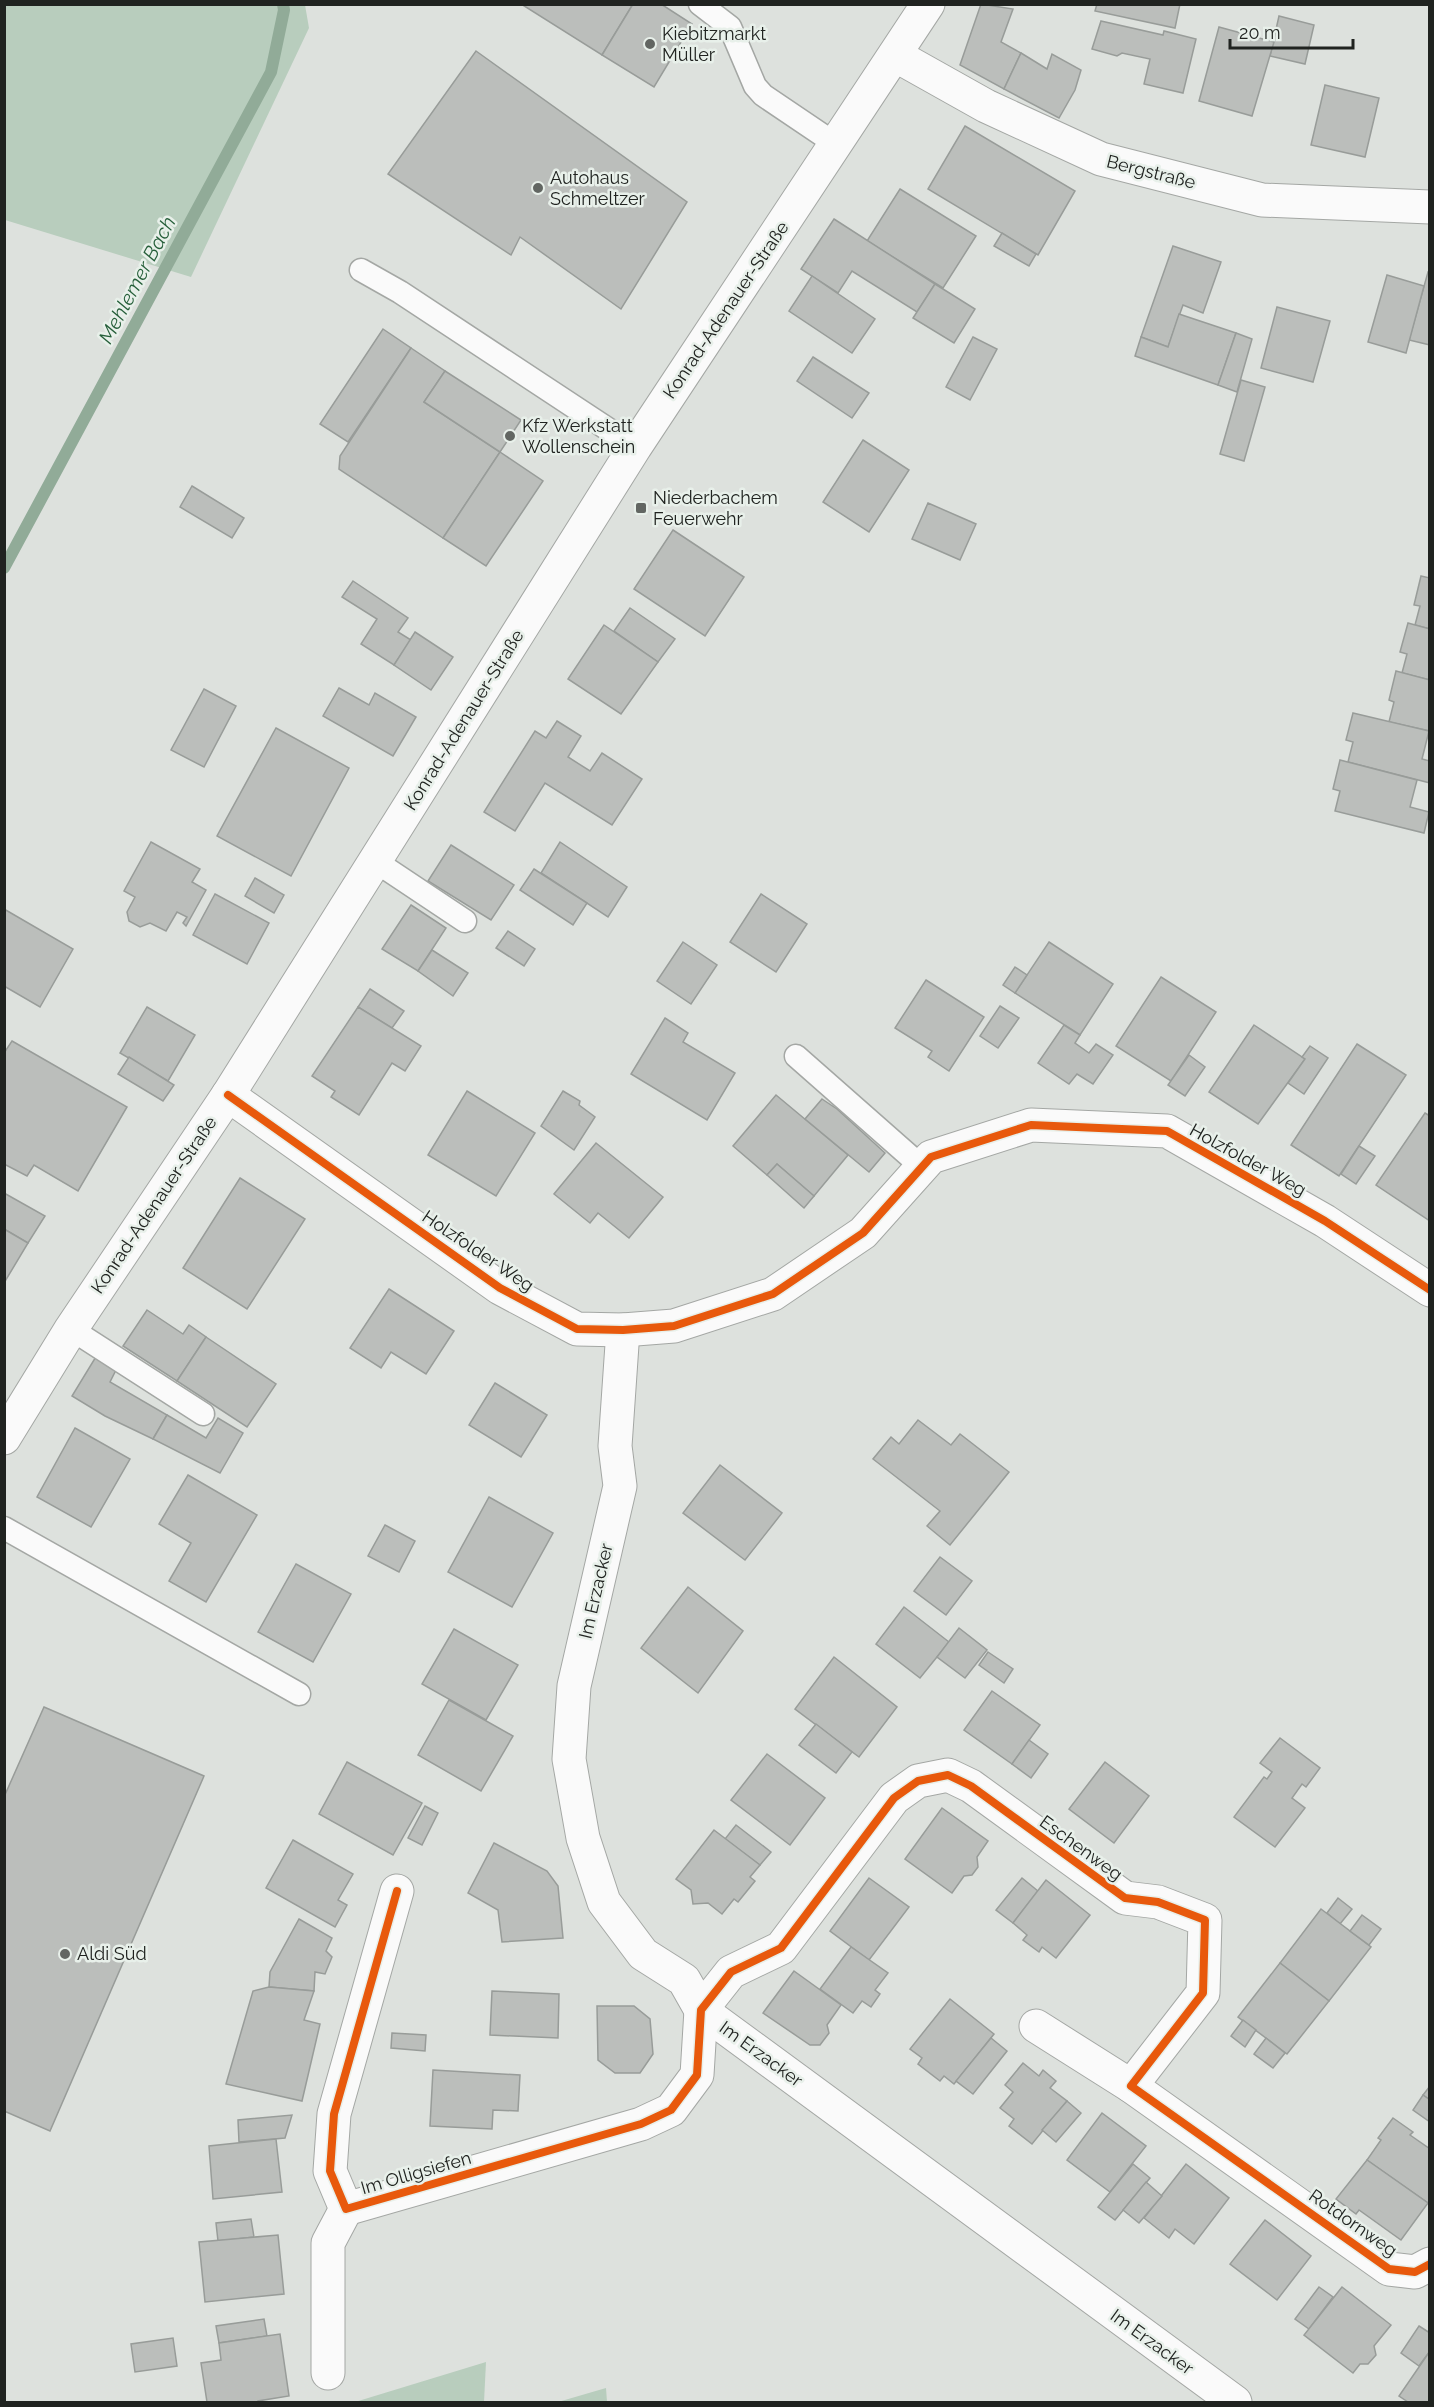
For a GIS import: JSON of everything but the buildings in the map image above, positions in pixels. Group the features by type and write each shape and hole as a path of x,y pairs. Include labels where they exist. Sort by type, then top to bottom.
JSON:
{"street":[{"name":"Konrad-Adenauer-Straße","path":"4,1438 71,1329 228,1095 635,447 837,145 928,4"},
{"name":"Bergstraße","path":"895,55 987,106 1101,159 1262,200 1430,207"},
{"name":"Holzfolder Weg","path":"228,1095 500,1288 577,1329 623,1330 674,1326 773,1294 862,1233 931,1157 1031,1125 1167,1131 1325,1221 1430,1290"},
{"name":"Im Erzacker","path":"623,1330 615,1446 620,1486 574,1686 569,1760 583,1838 604,1902 643,1954 684,1980 700,2010 1235,2403"},
{"name":"Eschenweg","path":"700,2010 731,1972 782,1948 894,1798 918,1781 948,1775 971,1786 1125,1898 1158,1902 1205,1920 1203,1993 1131,2086"},
{"name":"Im Olligsiefen","path":"346,2209 330,2171 334,2114 397,1891"},
{"name":"Im Olligsiefen","path":"328,2373 328,2243 346,2209 641,2124 671,2110 697,2075 700,2010"},
{"path":"1036,2026 1131,2086"},
{"name":"Rotdornweg","path":"1131,2086 1389,2269 1415,2272 1430,2264"}],"lane":[{"path":"700,4 730,27 755,86 763,95 837,145"},
{"path":"362,270 400,292 635,447"},
{"path":"375,861 465,921"},
{"path":"796,1056 922,1167"},
{"path":"71,1329 202,1414"},
{"path":"4,1528 299,1694"}],"green space":[{"path":"4,5 305,5 309,28 191,277 5,220"},
{"path":"486,2362 484,2402 355,2402"},
{"path":"606,2388 607,2402 558,2402"}],"waterway":[{"name":"Mehlemer Bach","path":"4,568 271,72 284,10 283,4"}],"cycle path":[{"path":"228,1095 500,1288 577,1329 623,1330 674,1326 773,1294 863,1233 931,1157 1031,1125 1167,1131 1325,1221 1430,1290"},
{"path":"397,1891 334,2114 330,2171 346,2209 641,2124 671,2110 697,2075 701,2010 731,1972 781,1948 894,1798 918,1781 948,1775 971,1786 1125,1898 1158,1902 1205,1920 1203,1993 1131,2086 1389,2269 1415,2272 1430,2264"}],"place":[{"name":"Kiebitzmarkt Müller","path":"650,44"},
{"name":"Autohaus Schmeltzer","path":"538,188"},
{"name":"Kfz Werkstatt Wollenschein","path":"510,436"},
{"name":"Niederbachem Feuerwehr","path":"641,508"},
{"name":"Aldi Süd","path":"65,1954"}]}
